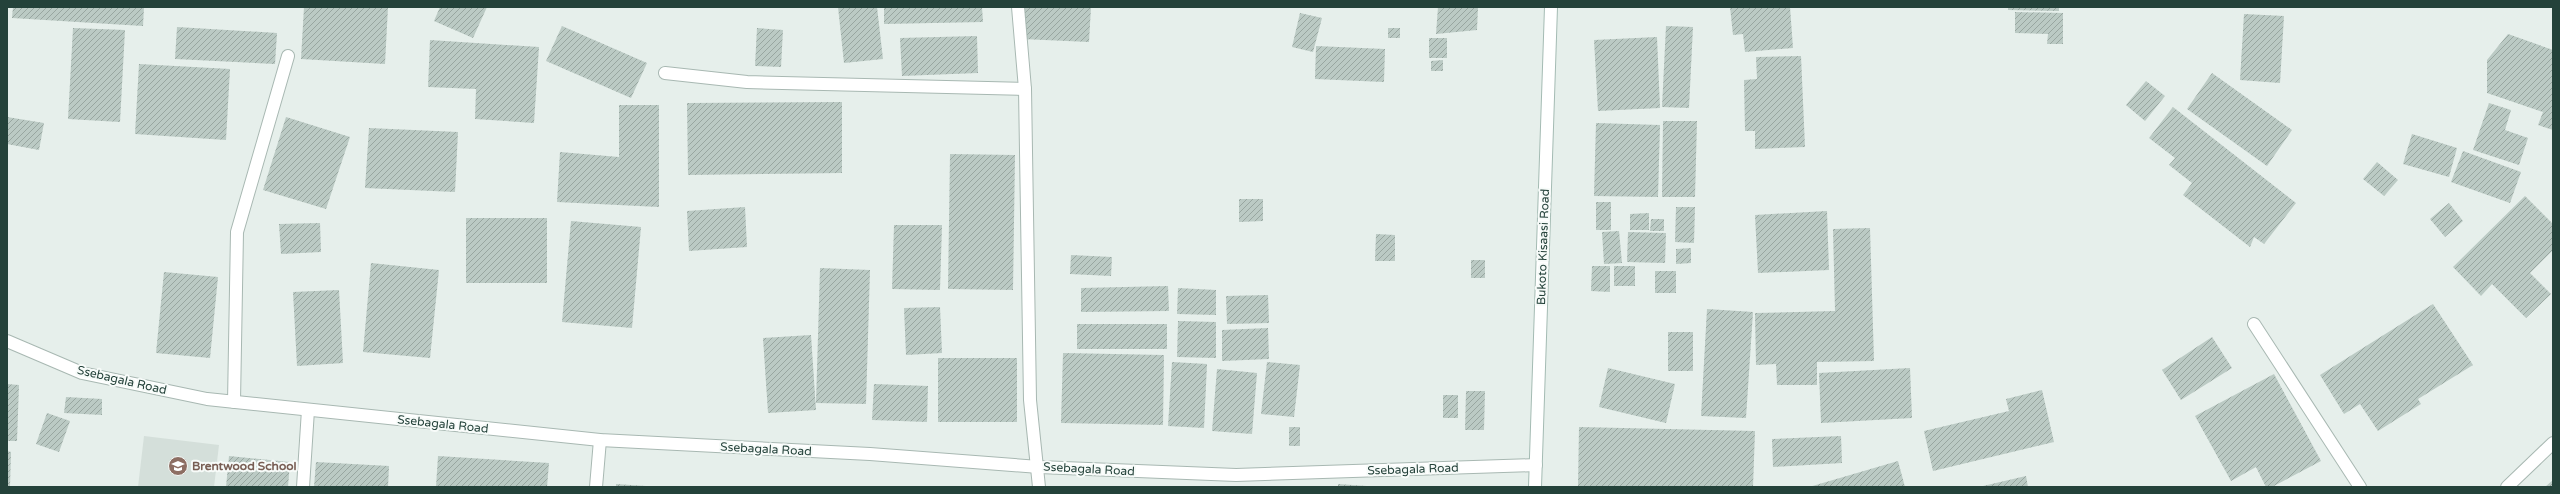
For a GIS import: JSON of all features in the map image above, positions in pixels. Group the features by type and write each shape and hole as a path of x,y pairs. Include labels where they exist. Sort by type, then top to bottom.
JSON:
{"street":[{"path":"1018,7 1025,89 1030,400 1039,467 1039,487"},
{"name":"Bukoto Kisaasi Road","path":"1535,487 1551,7"},
{"path":"234,402 237,232 288,56"},
{"path":"665,73 747,82 1025,89"},
{"path":"2254,324 2360,487"},
{"name":"Ssebagala Road","path":"7,341 82,373 207,399 600,440 870,454 1039,467 1236,476 1536,465"},
{"path":"302,487 308,410"},
{"path":"596,487 600,440"},
{"path":"2507,487 2553,443"}],"shaded area":[{"name":"Brentwood School","path":"144,436 219,445 214,487 138,487"}],"building":[{"path":"13,7 144,7 143,26 12,18"},
{"path":"304,7 388,7 385,64 301,59"},
{"path":"440,7 487,7 473,38 434,21"},
{"path":"838,7 877,7 883,59 844,63"},
{"path":"884,7 982,7 983,22 884,24"},
{"path":"1023,7 1091,7 1089,42 1022,39"},
{"path":"1438,7 1478,7 1477,30 1436,34"},
{"path":"1730,7 1790,7 1793,48 1745,52 1743,34 1733,35"},
{"path":"2008,7 2059,7 2059,11 2008,10"},
{"path":"2015,12 2063,13 2063,44 2047,44 2048,34 2015,33"},
{"path":"1300,13 1322,18 1313,52 1292,47"},
{"path":"2244,14 2284,16 2280,83 2240,80"},
{"path":"562,26 647,63 631,98 546,61"},
{"path":"1666,26 1693,27 1689,108 1662,107"},
{"path":"177,27 277,33 275,64 175,59"},
{"path":"73,28 125,30 120,122 68,119"},
{"path":"757,28 783,30 781,67 755,66"},
{"path":"1388,28 1400,28 1400,38 1388,38"},
{"path":"2508,34 2553,50 2553,130 2538,125 2543,112 2487,93 2487,60"},
{"path":"977,36 978,73 902,76 900,38"},
{"path":"1657,37 1660,108 1598,111 1594,40"},
{"path":"1429,38 1447,38 1447,58 1429,58"},
{"path":"430,40 539,47 534,123 475,119 476,89 428,87"},
{"path":"1316,46 1385,49 1384,82 1315,79"},
{"path":"1801,56 1805,147 1755,149 1755,131 1745,131 1744,80 1757,79 1756,57"},
{"path":"1443,60 1443,71 1431,71 1431,61"},
{"path":"139,64 230,69 226,140 135,134"},
{"path":"2212,73 2292,130 2267,166 2187,109"},
{"path":"2146,81 2165,96 2145,121 2126,105"},
{"path":"842,102 842,173 688,175 687,103"},
{"path":"2489,103 2511,110 2505,130 2528,138 2519,165 2473,150"},
{"path":"619,105 659,105 659,207 557,202 560,152 619,157"},
{"path":"2173,107 2296,203 2264,244 2254,237 2250,247 2183,195 2192,183 2169,165 2175,158 2149,138"},
{"path":"7,117 44,123 39,150 7,144"},
{"path":"286,117 350,137 326,209 263,190"},
{"path":"1663,121 1697,121 1695,197 1662,197"},
{"path":"1596,123 1660,125 1658,197 1594,196"},
{"path":"369,128 458,132 455,192 365,188"},
{"path":"2412,134 2457,148 2449,177 2403,164"},
{"path":"2463,151 2521,172 2510,203 2451,182"},
{"path":"950,154 1015,155 1013,290 948,289"},
{"path":"2377,162 2398,180 2384,196 2363,179"},
{"path":"2525,196 2553,224 2553,250 2530,273 2551,294 2526,318 2492,284 2481,296 2453,267"},
{"path":"1239,199 1263,199 1263,221 1239,222"},
{"path":"1596,202 1611,202 1611,230 1596,230"},
{"path":"2449,203 2463,221 2445,237 2430,219"},
{"path":"745,207 747,247 689,251 687,211"},
{"path":"1676,207 1695,207 1694,243 1675,242"},
{"path":"1827,211 1829,270 1758,273 1755,215"},
{"path":"1649,213 1649,230 1630,230 1630,214"},
{"path":"466,218 547,218 547,283 466,283"},
{"path":"1651,219 1664,219 1664,231 1650,231"},
{"path":"571,221 641,227 632,328 562,322"},
{"path":"320,223 321,252 281,254 279,224"},
{"path":"894,225 942,225 940,290 892,289"},
{"path":"1870,228 1874,361 1817,362 1817,385 1777,385 1776,364 1756,365 1755,313 1835,311 1833,229"},
{"path":"1619,231 1622,263 1604,264 1602,232"},
{"path":"1628,232 1666,233 1665,263 1627,262"},
{"path":"1376,234 1395,235 1395,261 1375,261"},
{"path":"1691,248 1691,263 1676,264 1676,249"},
{"path":"1071,255 1112,257 1111,276 1070,274"},
{"path":"1471,260 1485,260 1485,278 1471,278"},
{"path":"371,263 439,270 430,358 363,352"},
{"path":"1592,266 1610,266 1610,292 1591,291"},
{"path":"1614,266 1635,266 1635,286 1614,286"},
{"path":"820,268 870,270 866,404 816,403"},
{"path":"1655,271 1676,271 1676,293 1655,293"},
{"path":"164,272 218,277 210,358 156,353"},
{"path":"1168,286 1169,311 1081,312 1081,288"},
{"path":"1178,288 1216,290 1216,315 1177,314"},
{"path":"339,290 343,363 297,366 293,292"},
{"path":"1268,295 1269,323 1227,324 1226,296"},
{"path":"2433,304 2473,365 2418,399 2421,404 2378,431 2360,404 2344,414 2320,375"},
{"path":"940,307 942,353 906,355 904,308"},
{"path":"1707,309 1753,312 1746,418 1701,416"},
{"path":"1178,321 1216,322 1216,358 1177,357"},
{"path":"1077,324 1167,324 1167,349 1077,349"},
{"path":"1268,328 1269,359 1222,361 1222,330"},
{"path":"1668,332 1693,332 1693,371 1668,371"},
{"path":"811,335 816,410 768,413 763,338"},
{"path":"2212,337 2232,368 2181,400 2162,370"},
{"path":"1063,353 1164,355 1163,425 1061,423"},
{"path":"938,358 1017,358 1017,422 938,422"},
{"path":"1172,362 1207,364 1204,428 1168,426"},
{"path":"1267,362 1300,365 1294,417 1261,414"},
{"path":"1608,368 1675,384 1666,423 1599,407"},
{"path":"1910,368 1912,418 1821,423 1819,373"},
{"path":"1217,369 1257,373 1252,434 1212,431"},
{"path":"2274,374 2321,461 2272,487 2266,487 2256,467 2231,481 2195,416"},
{"path":"7,384 19,385 17,441 7,441"},
{"path":"874,384 928,386 927,422 872,420"},
{"path":"2042,390 2054,442 1933,471 1924,431 2009,411 2006,399"},
{"path":"1466,391 1485,391 1484,430 1465,430"},
{"path":"1443,395 1458,395 1458,418 1443,418"},
{"path":"66,397 102,399 102,415 64,413"},
{"path":"47,413 70,421 59,452 36,444"},
{"path":"1289,427 1300,427 1300,446 1289,446"},
{"path":"1579,427 1755,431 1753,487 1578,487"},
{"path":"1841,436 1842,463 1773,467 1772,439"},
{"path":"7,451 11,452 10,487 7,487"},
{"path":"229,456 290,462 288,487 226,487"},
{"path":"438,456 549,463 547,487 436,487"},
{"path":"1898,461 1905,487 1809,487"},
{"path":"316,462 389,466 388,487 314,487"},
{"path":"2026,476 2028,487 1983,487 1983,486"},
{"path":"2553,480 2553,487 2545,487"},
{"path":"616,484 646,486 616,487"},
{"path":"1338,484 1367,486 1367,487 1338,487"}],"place":[{"name":"Brentwood School","path":"178,466"}]}
